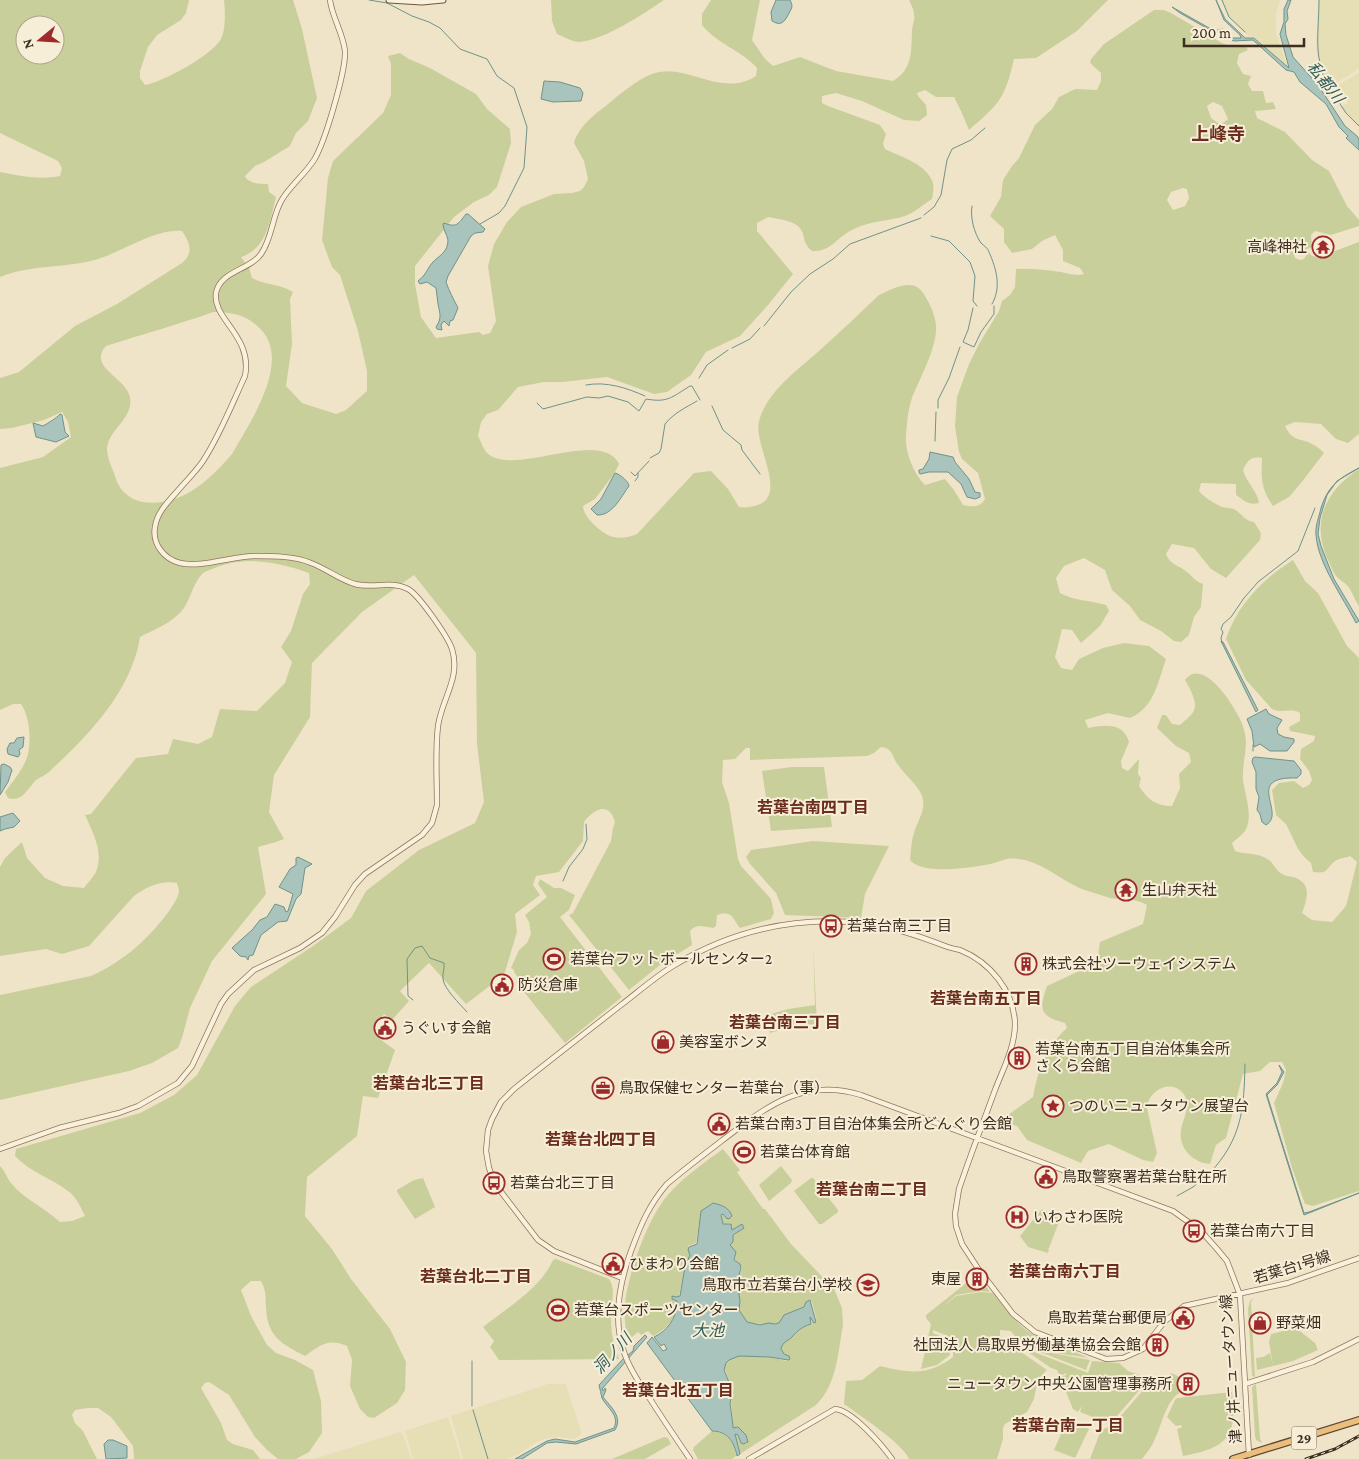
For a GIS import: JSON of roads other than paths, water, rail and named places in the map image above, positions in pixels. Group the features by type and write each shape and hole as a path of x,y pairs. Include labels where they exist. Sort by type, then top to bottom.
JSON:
{"highway":[{"name":"29","path":"1233,1459 1248,1457 1359,1420"}],"main road":[{"path":"389,0 422,2 443,0"}],"street":[{"path":"0,1149 59,1128 119,1113 138,1106 178,1083 192,1066 221,1004 228,994 254,970 300,948 322,933 335,917 355,885 365,874 422,835 432,823 436,814 438,726 441,709 453,679 455,661 452,647 438,624 415,594 407,588 397,585 356,585 309,562 294,558 254,556 183,564 171,561 162,553 156,544 154,535 154,526 158,514 204,460 245,376 247,365 244,349 217,304 216,293 219,285 226,277 255,260 261,254 270,237 282,199 314,159 326,131 345,63 345,48 330,0"},
{"name":"若葉台1号線","path":"622,1278 554,1252 538,1240 501,1193 492,1177 486,1151 488,1130 501,1102 514,1089 672,966 709,947 758,930 782,924 841,921 864,923 902,931 960,951 976,959 998,977 1007,992 1015,1021 1014,1034 1008,1060 977,1138 956,1201 955,1220 957,1232 965,1250 1014,1314 1034,1332 1102,1359 1117,1359 1130,1356 1143,1348 1164,1322 1184,1306 1288,1283 1359,1258"},
{"name":"津ノ井ニュータウン線","path":"690,1459 638,1382 624,1355 618,1321 622,1278 642,1221 657,1196 667,1184 754,1116 782,1100 807,1092 831,1090 861,1095 1173,1211 1208,1238 1227,1261 1240,1295 1248,1457"},
{"path":"1245,1384 1313,1362 1359,1339"},
{"path":"749,1459 835,1409 842,1409 878,1440 892,1459"}],"water":[{"path":"776,0 790,0 792,4 786,18 780,23 772,21 771,12"},
{"path":"1216,0 1225,19 1245,38 1254,38 1289,68 1280,34 1284,22 1284,9 1288,0 1291,0 1287,11 1288,19 1285,24 1286,35 1293,57 1318,85 1345,126 1357,136 1359,139 1359,150 1346,138 1348,136 1339,127 1326,104 1300,82 1294,72 1286,70 1253,40 1233,41 1226,33 1215,32 1210,30 1172,7 1214,31 1223,29 1233,38 1241,38 1224,20"},
{"path":"544,81 560,82 580,88 583,93 581,101 553,102 541,99"},
{"path":"466,214 485,229 483,232 475,233 471,236 448,276 446,282 458,308 449,326 444,321 441,325 442,330 437,329 440,316 436,288 427,282 420,284 418,281 447,248 448,240 443,224 455,225"},
{"path":"60,414 62,415 65,432 69,436 56,442 36,437 33,423 43,426"},
{"path":"930,452 953,457 969,479 975,492 980,493 980,497 975,499 967,497 961,484 948,472 920,474 919,470 923,469 929,459"},
{"path":"615,473 624,478 629,486 612,509 597,515 591,509 601,499"},
{"path":"1335,483 1327,495 1320,518 1318,534 1334,579 1359,621 1356,623 1326,569 1316,535 1321,508 1327,494"},
{"path":"1221,641 1258,710 1256,712"},
{"path":"1266,709 1269,714 1282,720 1277,728 1278,734 1294,739 1294,742 1287,751 1270,751 1260,744 1254,747 1252,731 1247,719"},
{"path":"24,737 23,747 19,750 20,754 18,757 8,754 7,749 10,743 14,743 17,738"},
{"path":"1255,757 1294,761 1301,770 1301,774 1297,778 1281,779 1272,783 1269,789 1271,819 1266,825 1262,822 1257,810 1259,797 1256,789 1256,772 1252,762"},
{"path":"4,764 12,770 8,782 0,795 1,765"},
{"path":"13,813 20,821 14,827 0,831 0,817"},
{"path":"298,857 312,864 305,868 301,894 296,899 287,921 278,922 261,935 253,955 249,956 248,960 246,957 240,956 232,948 260,920 267,917 275,904 284,907 286,912 288,911 293,894 279,887 290,869 296,865 296,858"},
{"path":"1279,1065 1284,1072 1277,1085 1267,1095 1304,1213 1359,1193 1304,1215 1266,1094 1277,1083 1282,1072"},
{"name":"大池","path":"713,1203 724,1207 731,1213 732,1216 729,1219 723,1214 721,1215 723,1224 731,1224 732,1230 742,1224 744,1228 733,1235 733,1242 730,1245 736,1252 734,1260 740,1264 741,1268 737,1282 740,1301 739,1310 747,1322 760,1325 779,1323 784,1315 804,1307 806,1302 810,1300 816,1322 814,1323 810,1317 811,1324 800,1329 783,1344 781,1349 784,1354 789,1356 790,1359 788,1360 770,1357 739,1356 726,1363 724,1370 733,1392 730,1403 733,1428 738,1427 746,1435 748,1442 741,1443 738,1435 735,1434 740,1454 737,1456 732,1441 722,1433 712,1431 647,1343 652,1337 663,1351 667,1349 664,1344 661,1346 654,1337 667,1328 673,1319 677,1301 672,1299 672,1296 680,1296 685,1267 690,1255 688,1250 689,1247 697,1244 701,1211"},
{"path":"645,1335 647,1337 602,1389 603,1391 605,1388 603,1397 617,1416 618,1421 615,1430 576,1444 547,1443 522,1459 515,1459 547,1441 555,1439 575,1442 614,1428 614,1415 602,1398 599,1385 633,1351 634,1346"},
{"path":"108,1440 113,1440 127,1446 127,1458 106,1459 104,1444"}],"waterway":[{"path":"369,0 387,3 440,28 460,49 487,59 497,76 514,88 527,127 524,168 505,206 499,213 480,224"},
{"path":"1222,0 1229,17 1245,32"},
{"name":"私都川","path":"1319,0 1318,53 1327,85"},
{"name":"私都川","path":"1331,90 1346,113 1359,126"},
{"path":"924,215 934,207 941,195 947,160 952,149 971,140 985,128"},
{"path":"972,206 972,220 975,230 981,243 987,248 996,271 997,291 992,304"},
{"path":"764,326 791,292 810,274 833,259 850,244 921,218"},
{"path":"931,236 949,241 970,262 975,276 973,301 977,306"},
{"path":"973,308 963,342 974,347 981,332 994,314 994,306"},
{"path":"732,348 750,339 760,328"},
{"path":"938,408 938,400 949,378 960,347"},
{"path":"699,378 707,365 728,350"},
{"path":"586,385 616,386 645,396"},
{"path":"537,403 543,409 587,397 599,398 608,396 628,402 639,411 646,399 665,400 690,386 692,386 700,400"},
{"path":"650,458 659,453 661,449 665,424 668,420 697,401"},
{"path":"712,406 723,430 741,445 742,450 760,474"},
{"path":"935,441 936,412"},
{"path":"631,472 635,476 649,461"},
{"path":"635,481 638,473"},
{"path":"1222,643 1223,632 1221,629 1223,624 1231,617 1244,598 1258,582 1298,551 1315,508"},
{"path":"1253,745 1253,751"},
{"path":"563,881 569,867 583,849 587,839 586,824"},
{"path":"413,1000 408,996 407,959 415,948 422,946 430,958 444,963 444,983 467,1012"},
{"path":"1210,1173 1229,1148 1239,1123 1244,1096 1245,1064"},
{"path":"1177,1196 1193,1187 1205,1177"},
{"path":"472,1361 472,1406"},
{"path":"473,1410 488,1459"}],"railway":[{"path":"1306,1459 1335,1449 1359,1436"}],"place":[{"name":"高峰神社","path":"1323,247"},
{"name":"生山弁天社","path":"1126,890"},
{"name":"若葉台南三丁目","path":"831,926"},
{"name":"若葉台フットボールセンター2","path":"554,959"},
{"name":"株式会社ツーウェイシステム","path":"1026,964"},
{"name":"防災倉庫","path":"502,985"},
{"name":"うぐいす会館","path":"385,1028"},
{"name":"美容室ボンヌ","path":"663,1042"},
{"name":"若葉台南五丁目自治体集会所 さくら会館","path":"1019,1058"},
{"name":"鳥取保健センター若葉台（事）","path":"603,1088"},
{"name":"つのいニュータウン展望台","path":"1053,1106"},
{"name":"若葉台南3丁目自治体集会所どんぐり会館","path":"719,1124"},
{"name":"若葉台体育館","path":"744,1152"},
{"name":"鳥取警察署若葉台駐在所","path":"1046,1177"},
{"name":"若葉台北三丁目","path":"494,1183"},
{"name":"いわさわ医院","path":"1017,1217"},
{"name":"若葉台南六丁目","path":"1194,1231"},
{"name":"ひまわり会館","path":"613,1264"},
{"name":"東屋","path":"977,1279"},
{"name":"鳥取市立若葉台小学校","path":"868,1285"},
{"name":"若葉台スポーツセンター","path":"558,1310"},
{"name":"鳥取若葉台郵便局","path":"1183,1318"},
{"name":"野菜畑","path":"1260,1323"},
{"name":"社団法人 鳥取県労働基準協会会館","path":"1157,1345"},
{"name":"ニュータウン中央公園管理事務所","path":"1188,1384"}],"district":[{"name":"上峰寺","path":"1218,134"},
{"name":"若葉台南四丁目","path":"813,807"},
{"name":"若葉台南五丁目","path":"986,998"},
{"name":"若葉台南三丁目","path":"785,1022"},
{"name":"若葉台北三丁目","path":"429,1083"},
{"name":"若葉台北四丁目","path":"601,1139"},
{"name":"若葉台南二丁目","path":"872,1189"},
{"name":"若葉台南六丁目","path":"1065,1271"},
{"name":"若葉台北二丁目","path":"476,1276"},
{"name":"若葉台北五丁目","path":"678,1390"},
{"name":"若葉台南一丁目","path":"1068,1425"}],"water label":[{"name":"洞ノ川","path":"612,1353"}]}
